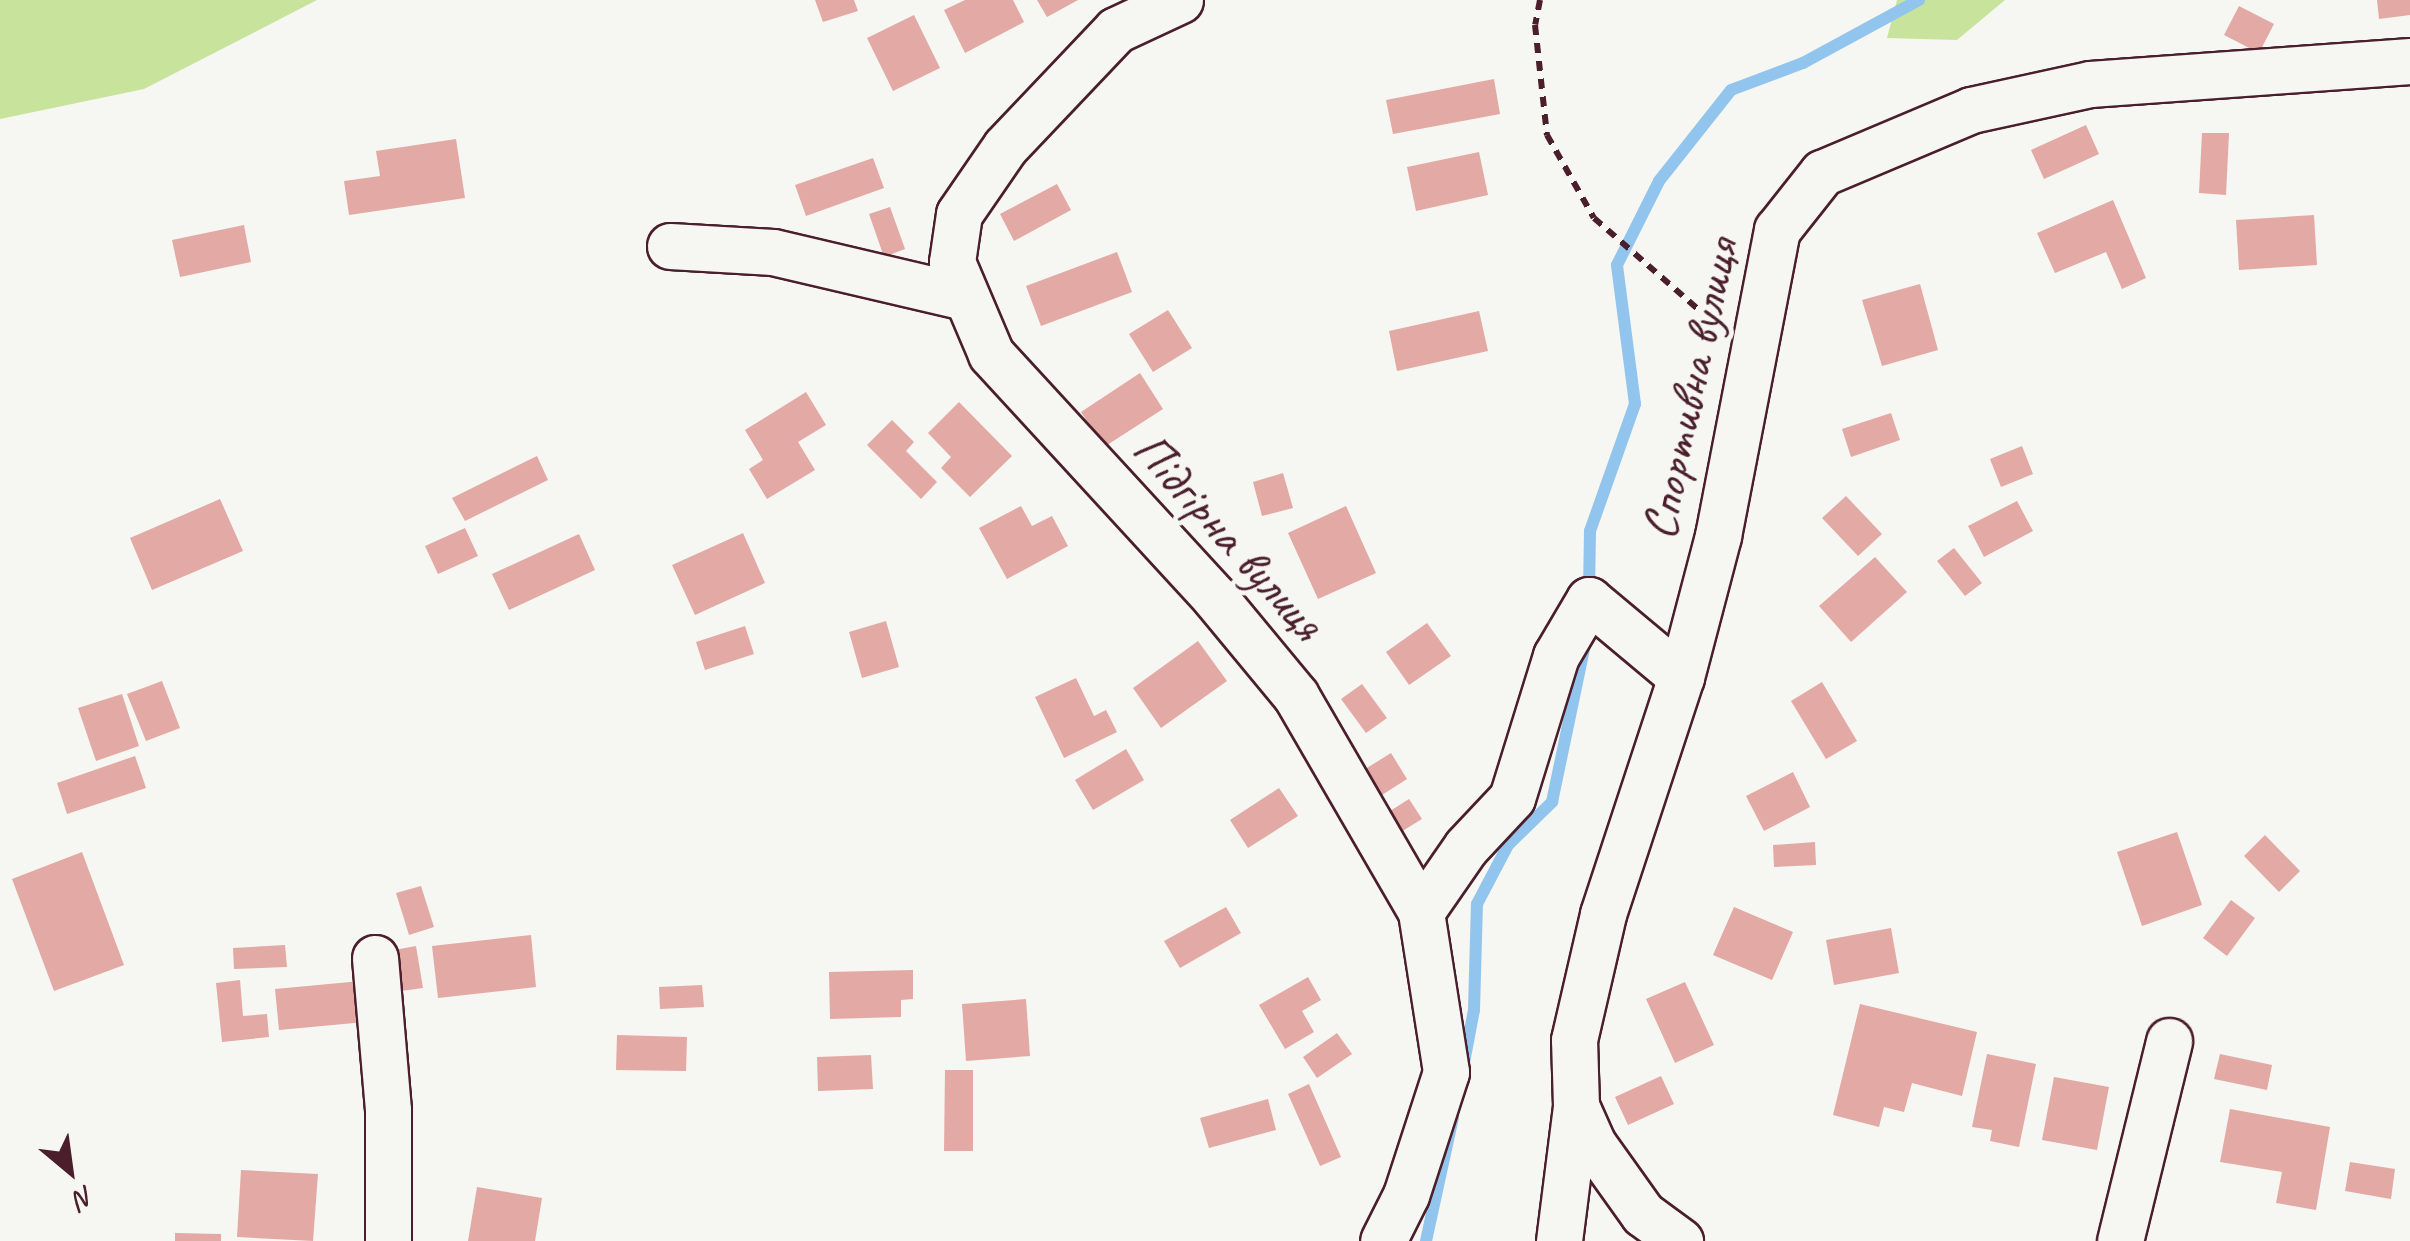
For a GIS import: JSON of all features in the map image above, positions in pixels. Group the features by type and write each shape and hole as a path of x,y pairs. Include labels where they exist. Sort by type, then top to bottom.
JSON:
{"street":[{"name":"Підгірна вулиця","path":"1180,0 1116,30 1006,147 959,214 952,262 961,296 991,354 1216,598 1296,696 1421,912 1446,1072 1406,1195 1384,1241"},
{"name":"Спортивна вулиця","path":"1559,1241 1576,1106 1574,1040 1603,914 1681,678 1733,468 1777,230 1822,174 1971,110 2090,84 2410,61"},
{"path":"670,246 773,252 961,296"},
{"path":"1421,912 1466,847 1512,798 1556,656 1589,600 1681,678"},
{"path":"376,958 389,1126 388,1241"},
{"path":"2120,1241 2169,1041"},
{"name":"Спортивна вулиця","path":"1576,1106 1593,1144 1642,1214 1680,1241"}],"path":[{"path":"1540,0 1535,25 1547,135 1594,218 1706,316"}],"green space":[{"path":"0,0 317,0 144,89 0,119"},
{"path":"1897,0 2005,0 1957,40 1887,38"}],"building":[{"path":"815,0 854,0 858,11 823,22"},
{"path":"965,0 1013,0 1024,22 965,53 944,10"},
{"path":"1037,0 1078,0 1047,17"},
{"path":"2377,0 2410,0 2410,15 2379,19"},
{"path":"2239,6 2274,24 2259,53 2224,35"},
{"path":"914,15 940,68 893,91 867,38"},
{"path":"1494,79 1500,114 1393,134 1386,100"},
{"path":"2086,125 2099,154 2044,179 2031,150"},
{"path":"2202,133 2229,133 2226,195 2199,193"},
{"path":"456,139 465,198 349,215 344,181 380,176 376,151"},
{"path":"1479,152 1488,195 1416,211 1407,167"},
{"path":"873,158 884,188 806,216 795,185"},
{"path":"1057,184 1071,210 1014,241 1000,214"},
{"path":"2113,200 2146,278 2122,289 2106,252 2055,273 2037,233"},
{"path":"890,207 905,249 884,257 869,214"},
{"path":"2314,215 2317,265 2239,270 2236,220"},
{"path":"244,225 251,262 180,277 172,240"},
{"path":"1117,252 1132,292 1041,326 1026,286"},
{"path":"1920,284 1938,350 1882,366 1862,300"},
{"path":"1168,310 1192,348 1153,372 1129,334"},
{"path":"1479,311 1488,351 1397,371 1389,331"},
{"path":"1140,373 1163,409 1104,447 1081,412"},
{"path":"806,392 826,425 798,442 815,470 767,499 749,469 763,460 745,430"},
{"path":"959,402 1012,456 970,497 941,468 951,457 928,433"},
{"path":"1891,413 1900,440 1851,457 1842,429"},
{"path":"892,420 914,442 906,451 937,482 921,499 867,445"},
{"path":"2022,446 2033,474 2001,487 1990,459"},
{"path":"537,456 548,480 465,521 452,498"},
{"path":"1283,473 1293,508 1262,516 1253,482"},
{"path":"1846,496 1882,534 1858,556 1822,518"},
{"path":"220,499 243,551 152,590 130,538"},
{"path":"2017,501 2033,531 1984,557 1968,526"},
{"path":"1021,506 1032,526 1052,516 1068,546 1007,579 979,528"},
{"path":"1346,506 1376,573 1318,599 1288,533"},
{"path":"465,528 478,556 438,574 425,546"},
{"path":"743,533 765,583 695,615 672,565"},
{"path":"579,534 595,570 509,610 492,574"},
{"path":"1954,548 1982,583 1965,596 1937,561"},
{"path":"1875,557 1907,592 1851,642 1819,606"},
{"path":"886,621 899,667 862,678 849,632"},
{"path":"1427,623 1451,656 1409,685 1386,652"},
{"path":"745,626 754,654 705,670 696,642"},
{"path":"1198,641 1227,681 1161,728 1133,688"},
{"path":"1076,678 1094,716 1106,710 1117,732 1064,758 1035,697"},
{"path":"162,681 180,728 146,741 127,694"},
{"path":"1822,682 1857,741 1826,759 1791,701"},
{"path":"1362,684 1387,718 1366,733 1341,699"},
{"path":"122,694 139,746 96,761 78,708"},
{"path":"1126,749 1144,780 1093,810 1075,780"},
{"path":"1391,753 1407,779 1371,802 1354,776"},
{"path":"135,756 146,788 67,814 57,783"},
{"path":"1793,772 1810,807 1764,831 1746,796"},
{"path":"1279,788 1298,816 1248,848 1230,820"},
{"path":"1409,799 1422,819 1391,838 1379,818"},
{"path":"2177,832 2202,905 2142,926 2117,852"},
{"path":"2265,835 2300,871 2279,892 2244,856"},
{"path":"1815,842 1816,865 1774,867 1773,845"},
{"path":"82,852 124,965 54,991 12,879"},
{"path":"421,886 434,927 409,935 396,893"},
{"path":"2231,900 2255,918 2227,956 2203,938"},
{"path":"1226,907 1241,933 1180,968 1164,941"},
{"path":"1734,907 1793,932 1772,980 1713,955"},
{"path":"1891,928 1899,973 1834,985 1826,940"},
{"path":"531,935 536,987 438,998 432,946"},
{"path":"285,945 287,967 234,969 233,948"},
{"path":"416,946 423,988 401,991 394,950"},
{"path":"913,970 913,999 901,1000 901,1017 830,1019 829,972"},
{"path":"1308,977 1321,1000 1302,1011 1314,1032 1285,1049 1259,1005"},
{"path":"240,980 243,1016 267,1014 269,1037 222,1042 216,983"},
{"path":"361,981 365,1022 279,1030 275,989"},
{"path":"1685,982 1714,1045 1675,1063 1646,999"},
{"path":"702,985 704,1007 660,1009 659,987"},
{"path":"1026,999 1030,1056 966,1061 962,1004"},
{"path":"1860,1004 1977,1032 1962,1096 1912,1083 1904,1112 1884,1107 1879,1127 1833,1115"},
{"path":"1337,1033 1352,1054 1317,1078 1303,1057"},
{"path":"617,1035 687,1037 686,1071 616,1070"},
{"path":"1987,1054 2036,1064 2019,1147 1990,1141 1992,1130 1972,1127"},
{"path":"2220,1054 2272,1065 2267,1090 2214,1079"},
{"path":"871,1055 873,1089 818,1091 817,1057"},
{"path":"945,1070 973,1070 973,1151 944,1151"},
{"path":"1661,1076 1674,1104 1628,1125 1615,1097"},
{"path":"2054,1077 2109,1087 2097,1150 2042,1140"},
{"path":"1309,1084 1341,1157 1320,1166 1288,1094"},
{"path":"1268,1099 1276,1130 1209,1148 1200,1118"},
{"path":"2230,1109 2330,1127 2316,1210 2276,1203 2282,1172 2220,1162"},
{"path":"2350,1162 2395,1169 2391,1199 2345,1191"},
{"path":"241,1170 318,1174 313,1241 237,1237"},
{"path":"477,1187 542,1198 535,1241 468,1241"},
{"path":"175,1233 221,1234 221,1241 175,1241"}],"waterway":[{"path":"1589,594 1590,531 1635,404 1617,265 1659,181 1731,90 1803,63 1919,0"},
{"path":"1463,1068 1474,1010 1477,904 1508,845 1552,802 1585,644"},
{"path":"1426,1241 1453,1117"}]}
